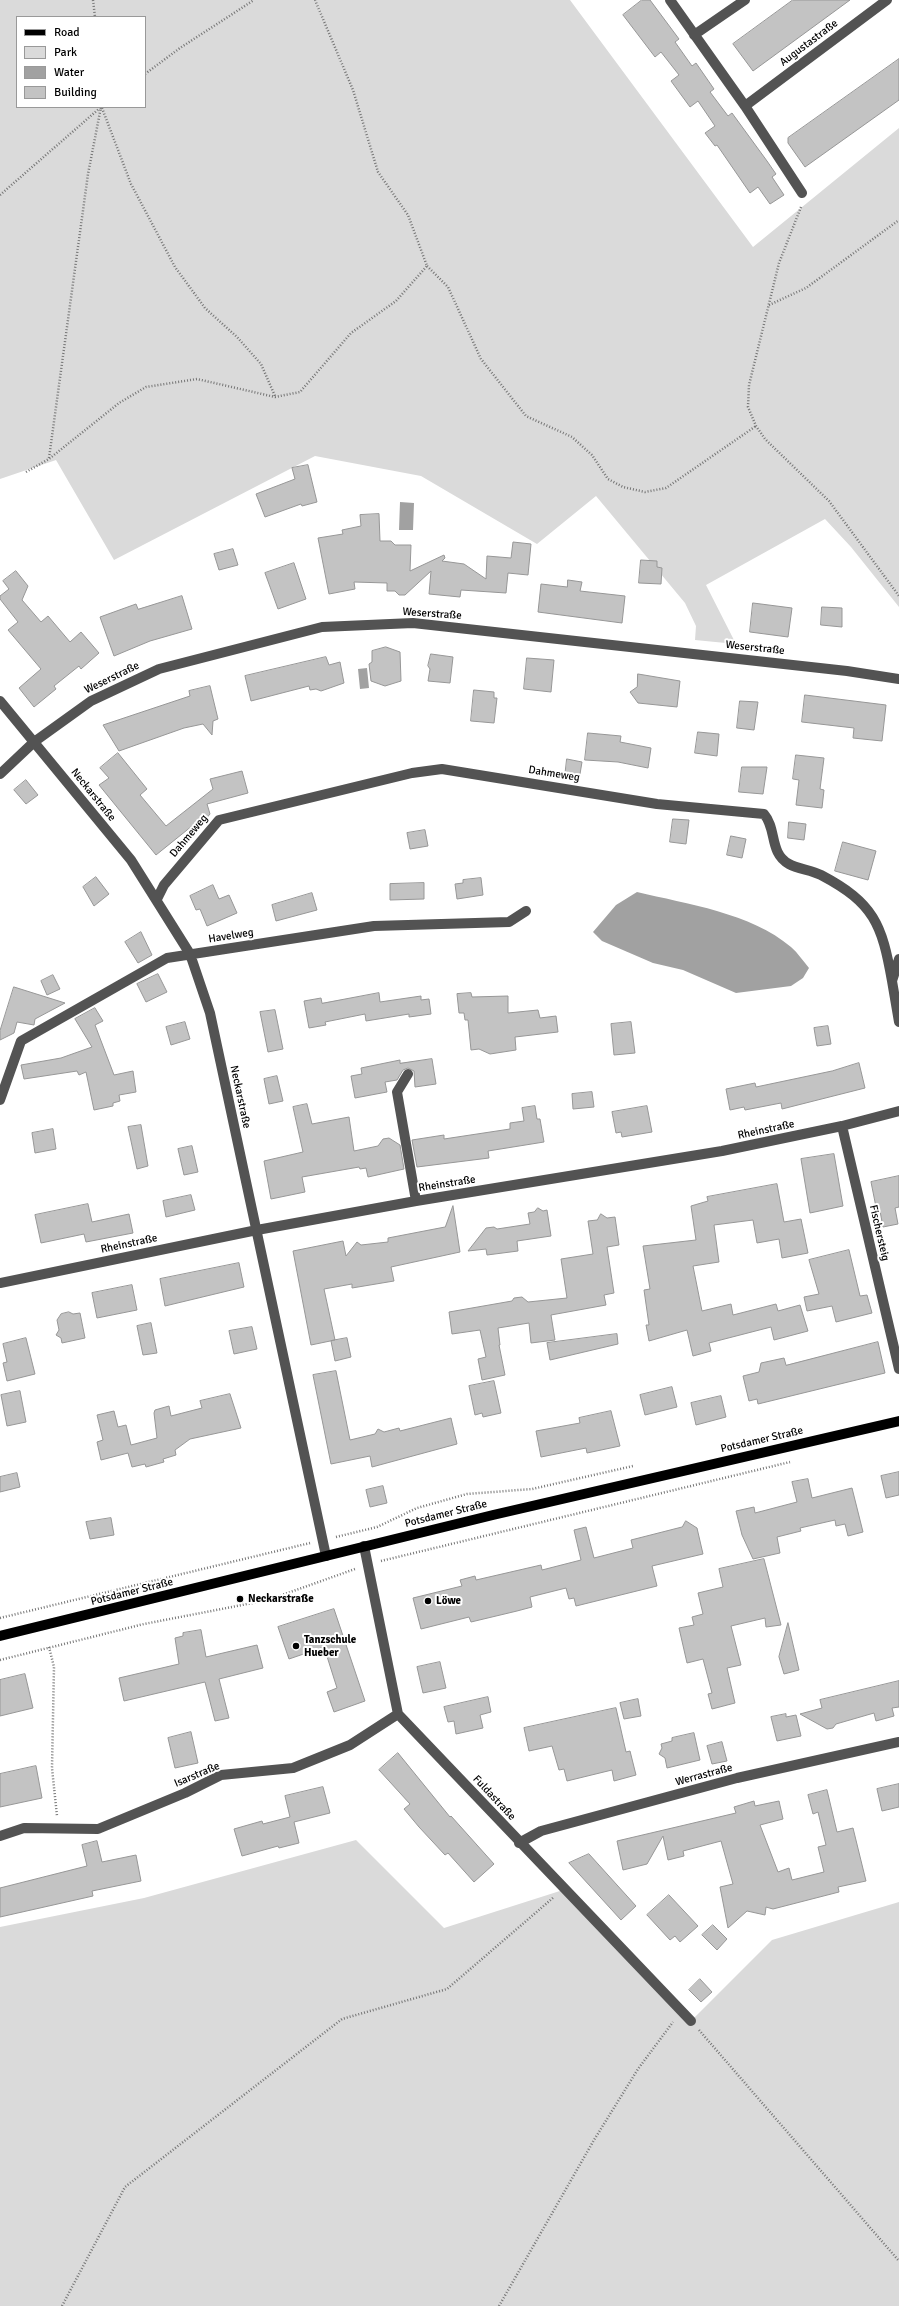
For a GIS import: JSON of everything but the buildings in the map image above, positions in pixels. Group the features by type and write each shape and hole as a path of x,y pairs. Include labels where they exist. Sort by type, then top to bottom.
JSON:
{"main road":[{"name":"Potsdamer Straße","path":"0,1636 364,1546 899,1420"}],"street":[{"path":"670,0 745,106 802,193"},
{"path":"694,35 745,0"},
{"name":"Augustastraße","path":"745,106 887,0"},
{"name":"Weserstraße","path":"0,774 34,742 91,701 159,669 322,627 413,623 815,667 899,679"},
{"name":"Neckarstraße","path":"0,701 131,860 157,899 190,954 210,1013 326,1556"},
{"name":"Dahmeweg","path":"157,899 164,886 219,820 412,773 442,769 657,804 764,814 771,822 776,850 789,864 821,875 860,900 874,916 886,947 899,1022"},
{"name":"Havelweg","path":"0,1100 21,1042 167,958 374,926 509,922 526,911"},
{"path":"892,981 899,959"},
{"path":"408,1074 397,1092 416,1201"},
{"name":"Rheinstraße","path":"0,1283 257,1230 416,1201 722,1151 842,1126 899,1111"},
{"name":"Fischersteig","path":"842,1126 899,1369"},
{"path":"364,1546 369,1564 398,1714"},
{"name":"Isarstraße","path":"0,1836 24,1828 98,1829 185,1793 221,1775 293,1768 350,1745 398,1714"},
{"name":"Fuldastraße","path":"398,1714 519,1843 691,2021"},
{"name":"Werrastraße","path":"519,1843 541,1830 699,1788 899,1742"}],"path":[{"path":"93,0 95,16"},
{"path":"146,73 180,48 254,0"},
{"path":"315,0 352,90 378,172 408,215 427,266 448,287 481,359 526,416 572,437 592,455 608,478 623,487 645,492 666,488 756,426"},
{"path":"0,195 100,108"},
{"path":"101,108 131,184 175,267 205,308 237,337 261,364 275,397"},
{"path":"49,459 88,174 101,108"},
{"path":"802,193 802,204 779,263 749,385 748,407 756,426 765,439 828,501 899,596"},
{"path":"769,305 806,288 899,220"},
{"path":"26,472 49,459 119,402 146,387 197,380 275,397 300,392 351,333 396,301 427,266"},
{"path":"0,1660 144,1624 268,1600 369,1564 793,1462"},
{"path":"0,1618 377,1527 417,1508 467,1494 532,1488 638,1465"},
{"path":"49,1647 54,1667 52,1768 59,1828"},
{"path":"62,2306 125,2187 342,2019 447,1989 564,1890"},
{"path":"499,2306 602,2127 638,2069 682,2011"},
{"path":"691,2021 899,2261"}],"green space":[{"path":"0,0 570,0 753,247 899,128 899,607 851,547 825,519 706,585 736,644 695,640 696,626 685,603 596,496 537,544 421,476 315,456 114,560 56,460 0,479"},
{"path":"356,1840 444,1928 563,1890 691,2021 772,1940 899,1902 899,2306 0,2306 0,1927 144,1898"}],"water":[{"path":"400,502 414,503 413,530 399,530"},
{"path":"367,668 369,688 360,689 358,669"},
{"path":"637,892 718,911 757,926 775,935 791,947 809,968 803,978 791,986 736,993 683,970 653,963 602,941 593,932 616,905"}],"place":[{"name":"Neckarstraße","path":"240,1599"},
{"name":"Löwe","path":"428,1601"},
{"name":"Tanzschule Hueber","path":"296,1646"}]}
